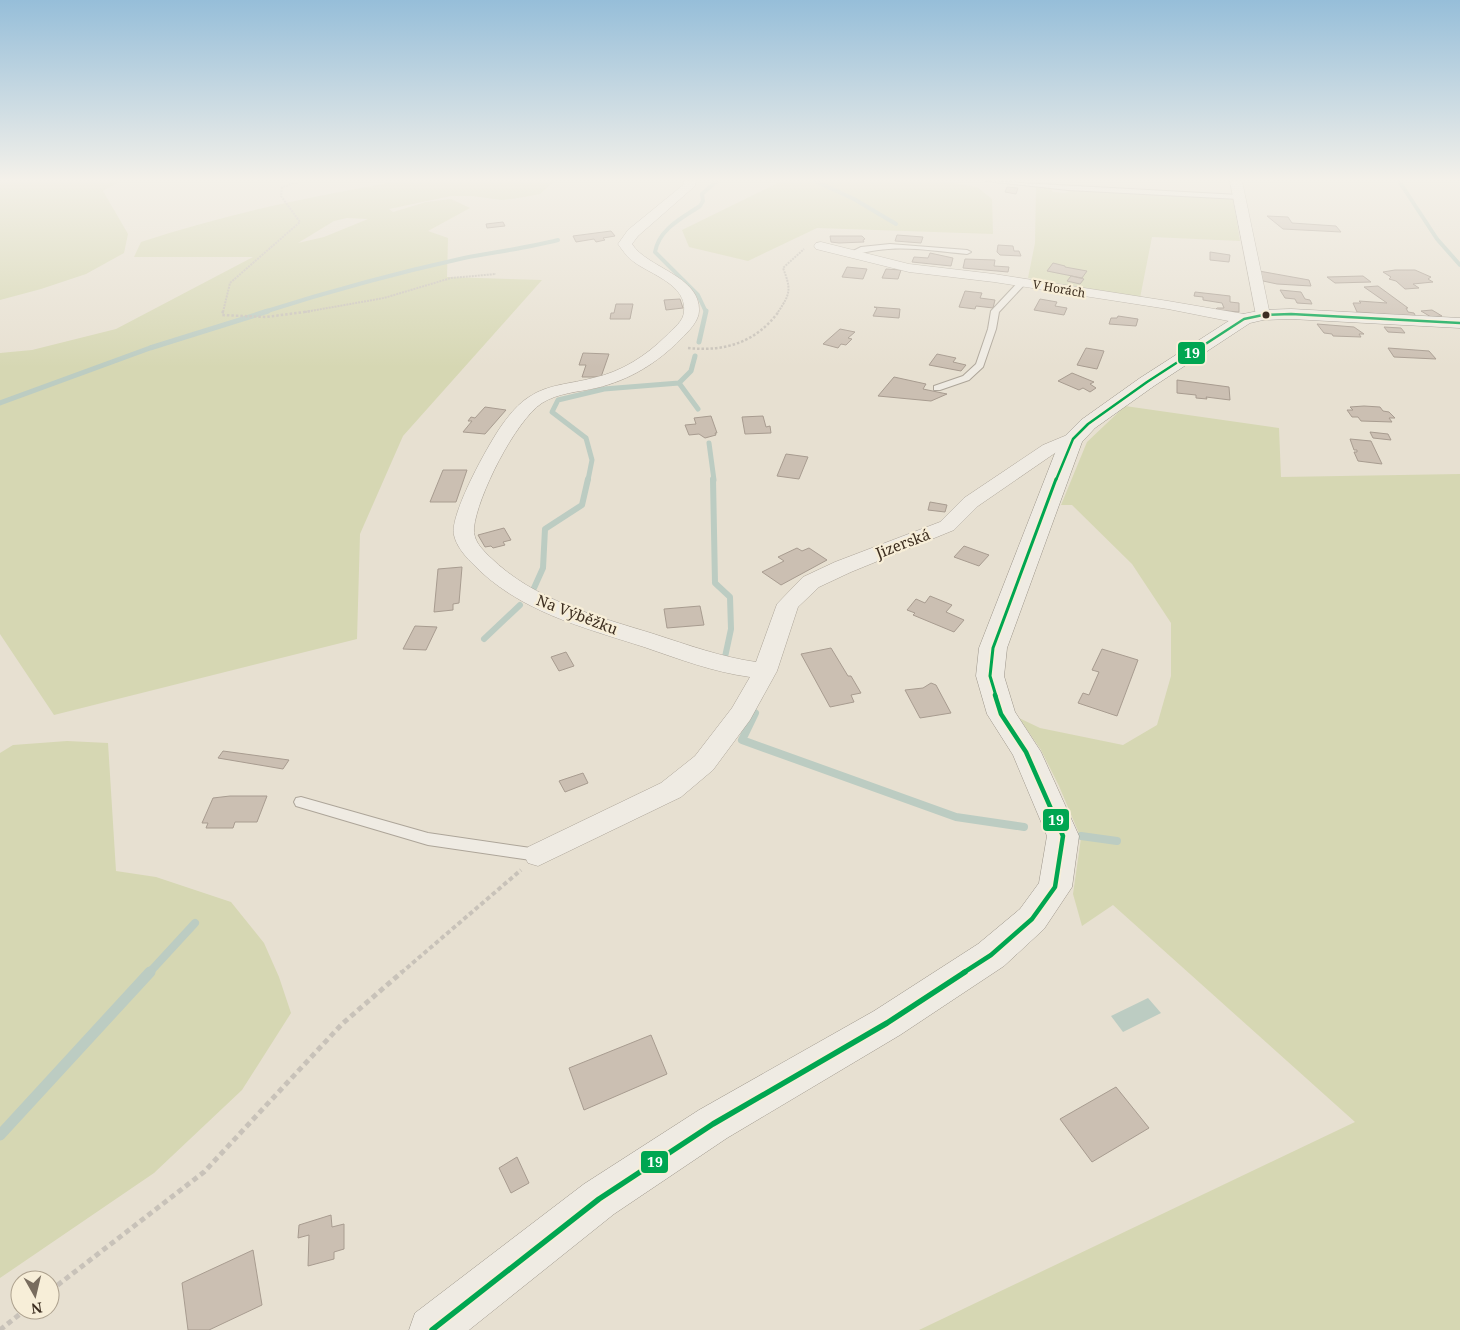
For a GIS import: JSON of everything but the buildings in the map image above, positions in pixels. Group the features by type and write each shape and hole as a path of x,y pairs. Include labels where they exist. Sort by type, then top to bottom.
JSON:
{"street":[{"name":"Na Výběžku","path":"626,243 629,252 673,280 685,291 692,311 690,317 670,341 635,368 593,383 556,391 537,398 528,405 497,446 470,506 463,534 470,549 488,566 526,595 542,604 614,630 726,665 764,671"},
{"path":"1245,243 1254,317 1318,315 1460,323"},
{"name":"V Horách","path":"821,246 909,268 1024,282 1254,317"},
{"name":"Jizerská","path":"432,1330 599,1199 713,1124 887,1023 991,955 1032,919 1055,887 1063,836 1044,787 1026,752 1001,714 990,676 993,648 1066,453 1073,439 1088,424 1147,382 1254,317"},
{"name":"Jizerská","path":"764,671 788,604 811,582 843,567 928,536 947,526 971,502 1049,449 1073,439"},
{"path":"538,855 670,790 704,763 741,714 764,671"}],"lane":[{"path":"852,254 856,250 879,246 967,252"},
{"path":"937,388 966,378 980,365 990,338 995,311 1024,282"},
{"path":"301,802 428,839 538,855"}],"path":[{"path":"276,243 230,283 222,315 266,317 300,313 384,298 452,278 496,274"},
{"path":"670,341 688,348 708,350 738,344 768,326 787,299 790,288 783,268 801,251 812,246 821,246"},
{"path":"60,1283 204,1172 342,1024 538,855"},
{"path":"0,1330 12,1320"}],"green space":[{"path":"0,243 126,243 124,253 86,274 0,300"},
{"path":"141,243 448,243 447,277 542,280 403,436 360,534 357,639 54,715 0,634 0,353 32,350 116,329 253,257 134,257"},
{"path":"687,243 785,243 748,261 689,247"},
{"path":"1035,243 1151,243 1140,298 1028,278"},
{"path":"1125,406 1279,428 1281,477 1460,474 1460,1330 919,1330 1355,1122 1113,905 1082,926 1073,894 1081,838 1041,750 1019,718 1040,728 1123,745 1157,725 1171,676 1171,623 1132,564 1072,505 1061,505 1087,442"},
{"path":"67,741 108,743 116,871 156,877 231,902 264,943 279,977 291,1013 242,1090 154,1173 0,1278 0,753 13,745"}],"shaded area":[{"path":"1148,998 1161,1013 1123,1032 1111,1016"}],"waterway":[{"path":"264,312 413,270 464,258 545,243"},
{"path":"658,243 655,252 698,295 706,312"},
{"path":"1441,243 1460,265"},
{"path":"0,403 150,348 268,311"},
{"path":"699,342 706,312"},
{"path":"679,383 691,371 695,356"},
{"path":"588,480 592,460 586,438 552,412 558,400 604,389 679,383"},
{"path":"679,383 698,409"},
{"path":"709,443 714,480"},
{"path":"534,588 543,568 545,529 582,505 588,479"},
{"path":"713,479 715,583 730,597 731,629 725,657"},
{"path":"484,639 520,605"},
{"path":"755,713 742,740 956,817 1024,827"},
{"path":"1081,836 1117,841"},
{"path":"149,973 195,923"},
{"path":"0,1135 150,972"}],"transit line":[{"name":"19","path":"432,1330 599,1199 713,1124 887,1023 991,955 1032,919 1055,887 1063,836 1026,752 1001,714 990,676 993,648 1066,453 1073,439 1088,424 1147,382 1244,319 1263,315 1291,314 1460,323"}]}
